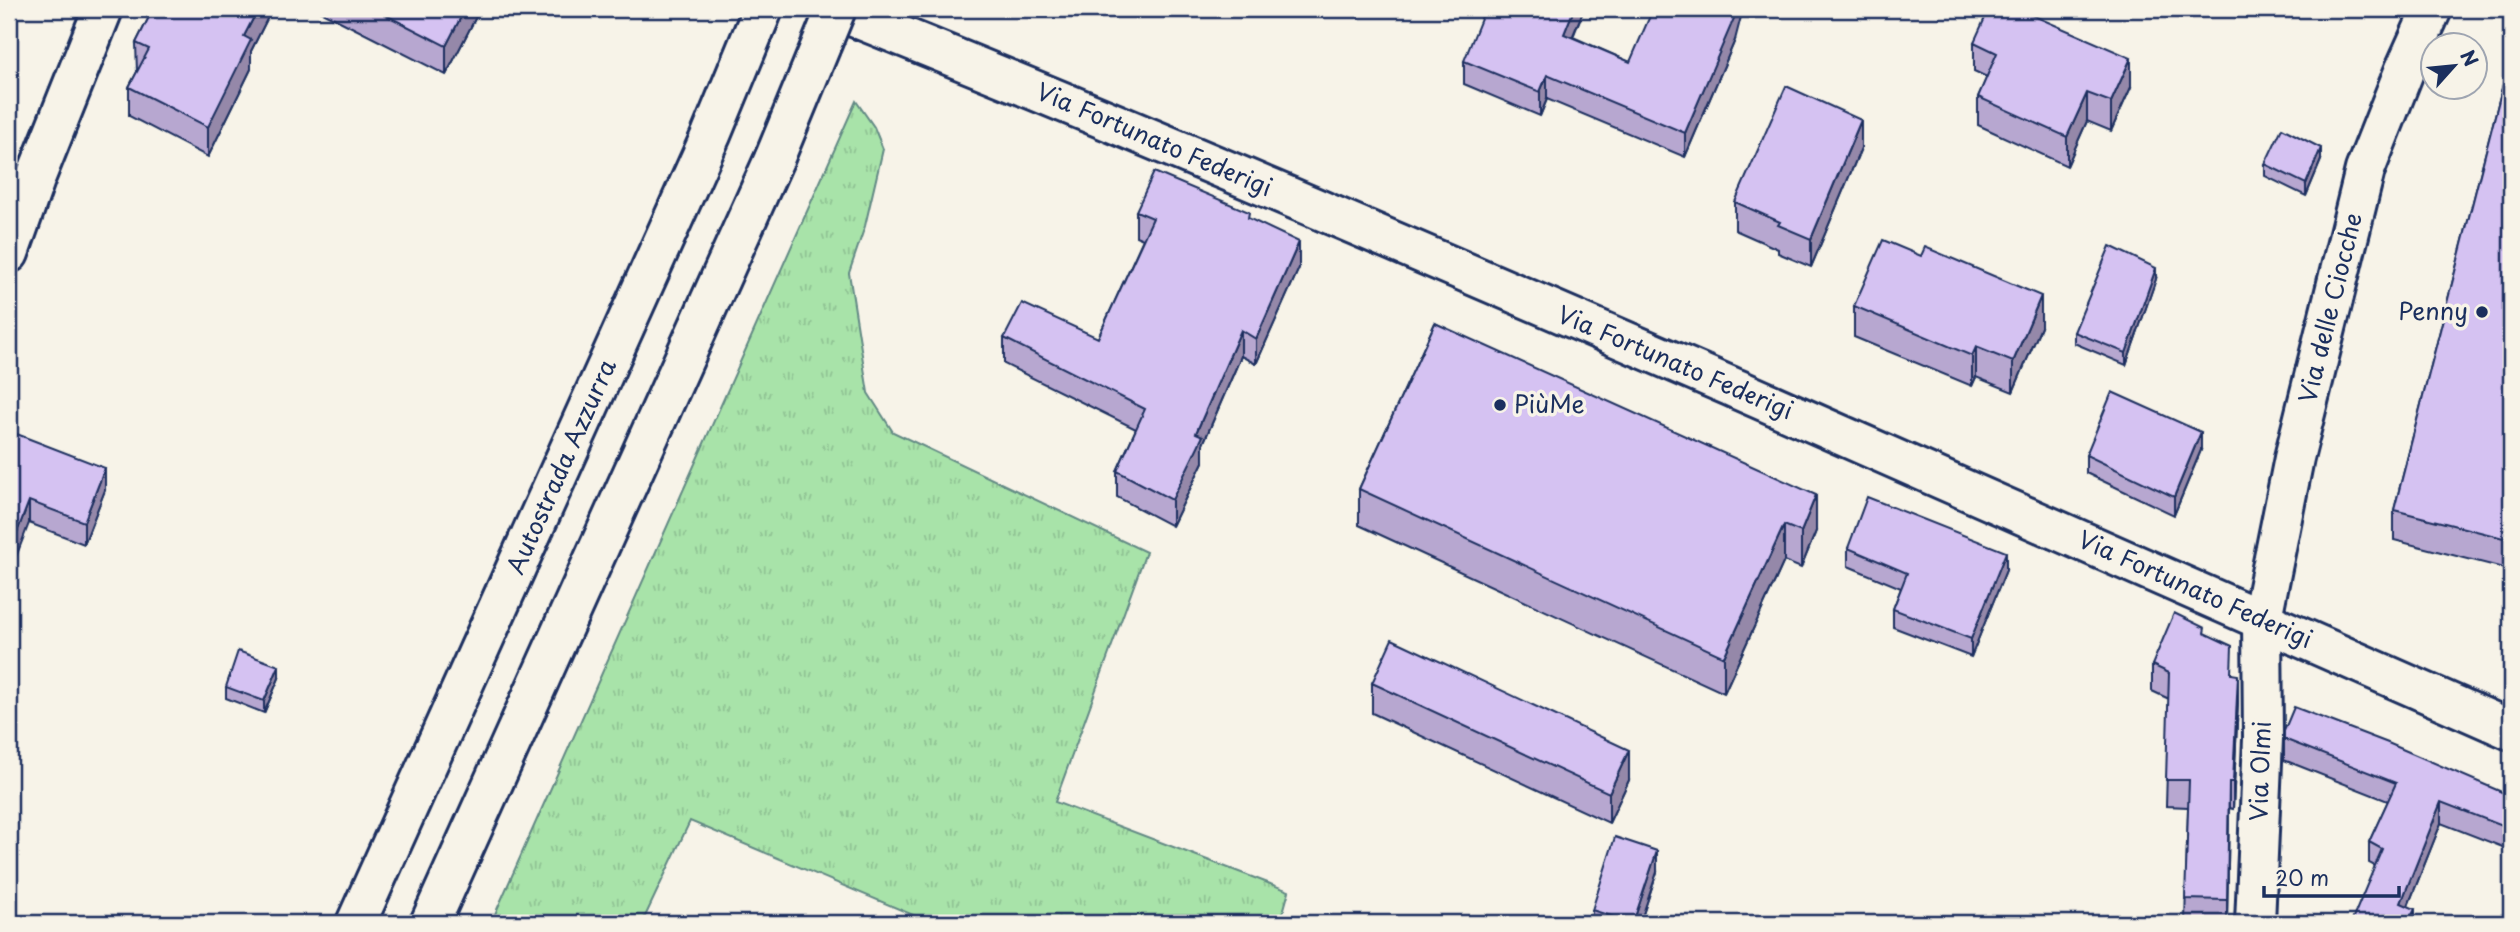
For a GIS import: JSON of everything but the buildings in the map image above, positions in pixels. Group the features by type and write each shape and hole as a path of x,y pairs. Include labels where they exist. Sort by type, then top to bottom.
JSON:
{"main road":[{"path":"9,253 103,9"},
{"name":"Autostrada Azzurra","path":"356,923 711,135 762,9"},
{"path":"430,923 775,157 835,9"},
{"name":"Via Fortunato Federigi","path":"835,9 991,71 1352,223 2262,618 2511,730"},
{"name":"Via delle Ciocche","path":"2262,618 2294,457 2365,170 2432,9"},
{"name":"Via Olmi","path":"2255,923 2263,739 2262,618"}],"green space":[{"path":"856,101 874,127 883,149 865,226 849,273 868,393 893,432 1146,552 1055,802 1289,891 1280,923 932,923 690,821 642,923 491,923"}],"place":[{"name":"Penny","path":"2482,312"},
{"name":"PiùMe","path":"1500,405"}]}
